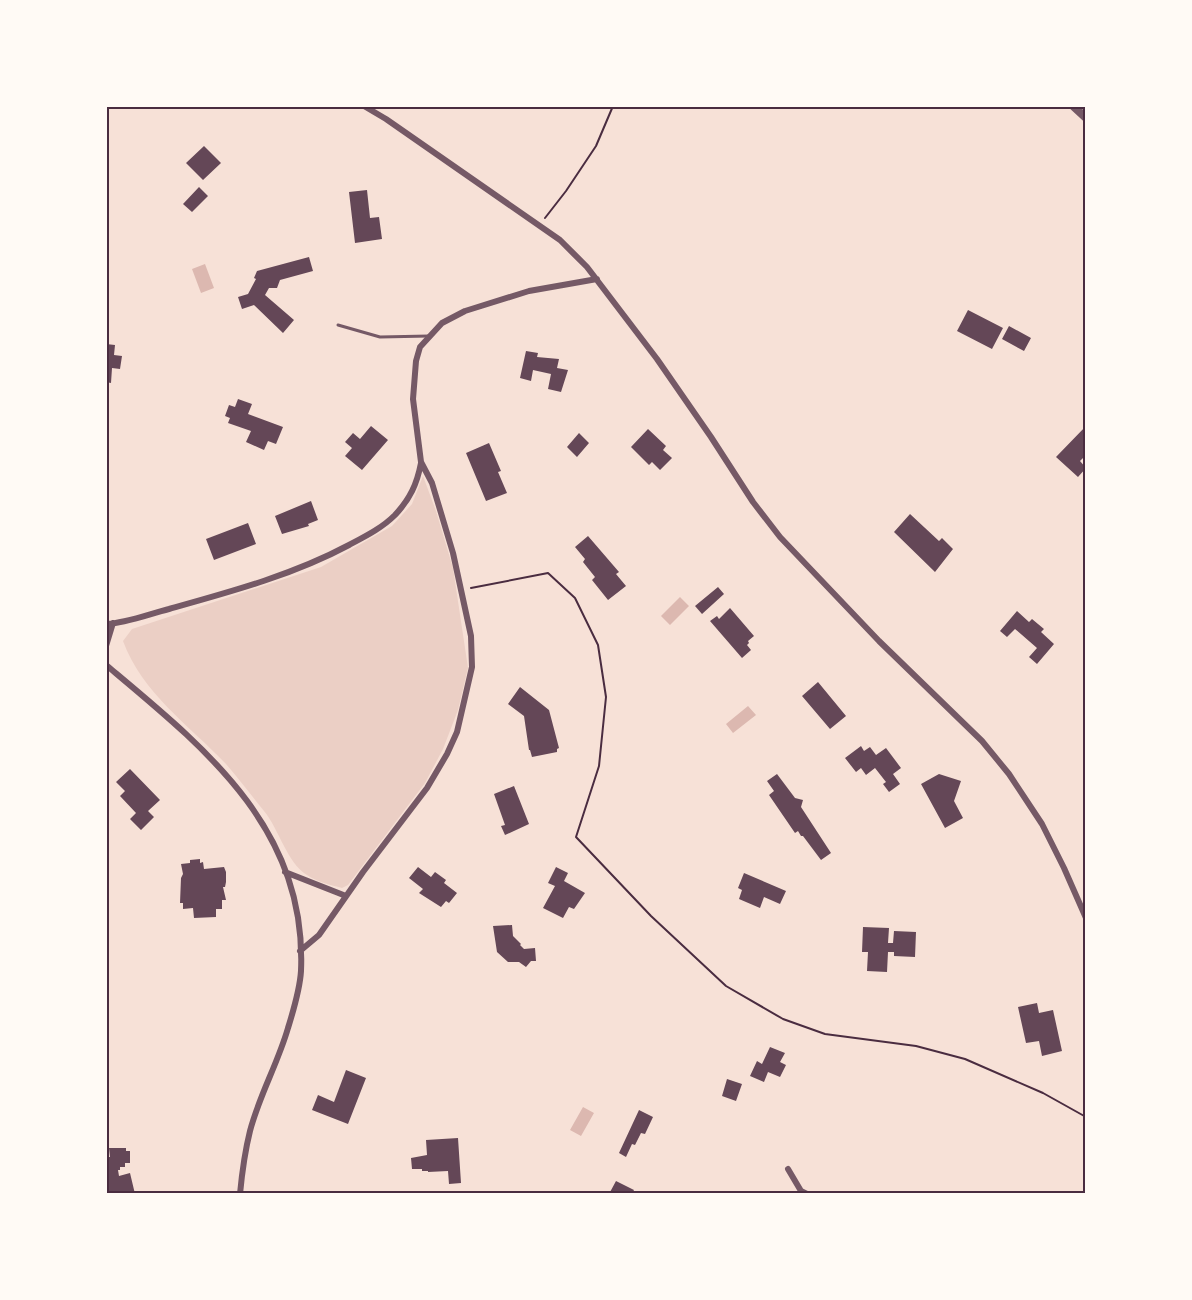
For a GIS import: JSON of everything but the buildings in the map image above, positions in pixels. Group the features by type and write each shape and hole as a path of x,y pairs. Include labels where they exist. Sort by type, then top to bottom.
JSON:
{"street":[{"path":"364,106 560,240 597,279 657,359 753,502 780,537 879,641 982,741 1009,774 1042,824 1086,918"},
{"path":"1073,106 1086,118"},
{"path":"300,951 319,935 427,788 457,732 472,667 471,636 453,553 435,493 421,462 413,399 416,362 420,347 442,323 465,311 529,291 597,279"},
{"path":"106,646 110,624 254,584 292,571 374,531 409,499 417,482 421,462"},
{"path":"106,665 167,715 232,781 277,847 297,906 301,972 288,1028 250,1130 240,1194"},
{"path":"285,872 346,896"},
{"path":"788,1169 801,1191 807,1194"}],"lane":[{"path":"338,325 380,337 429,336"}],"path":[{"path":"539,225 567,191 596,146 613,106"},
{"path":"462,591 496,582 548,573 575,598 598,645 606,698 599,766 576,837 651,916 726,986 783,1018 825,1034 916,1046 965,1059 1043,1093 1086,1117"}],"shaded area":[{"path":"205,264 214,288 201,293 192,269"},
{"path":"423,476 453,568 468,668 458,710 443,749 425,783 348,885 342,888 315,880 300,870 264,811 226,764 154,692 131,660 123,641 132,629 321,567 392,526 412,504"},
{"path":"680,597 689,606 670,625 661,616"},
{"path":"748,706 756,715 733,733 726,724"},
{"path":"583,1107 594,1113 581,1136 570,1130"}]}
